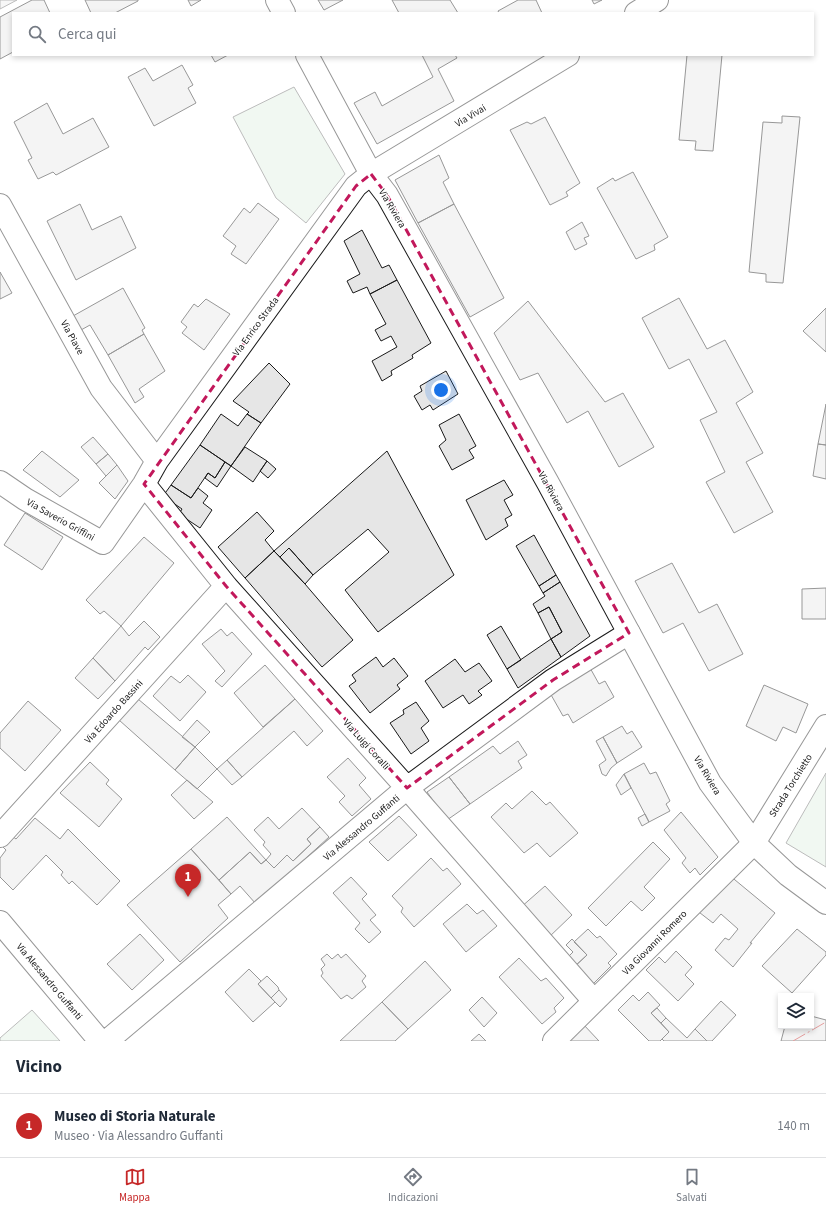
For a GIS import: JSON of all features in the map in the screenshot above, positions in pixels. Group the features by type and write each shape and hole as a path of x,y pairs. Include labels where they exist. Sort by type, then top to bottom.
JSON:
{"street":[{"path":"277,0 283,12"},
{"path":"638,12 657,0"},
{"name":"Via Riviera","path":"308,56 371,174 387,195 535,459 710,783 754,843 788,875 826,903"},
{"name":"Via Vivai","path":"371,174 566,56"},
{"name":"Via Enrico Strada","path":"144,484 157,461 356,186 371,174"},
{"name":"Via Piave","path":"0,205 101,388 157,461"},
{"name":"Via Saverio Griffini","path":"0,482 25,499 103,543 144,484"},
{"name":"Via Luigi Coralli","path":"144,484 226,586 407,788 594,1002"},
{"name":"Via Edoardo Bassini","path":"0,836 226,586"},
{"name":"Via Alessandro Guffanti","path":"107,1041 407,788 553,680 630,633"},
{"name":"Strada Torchietto","path":"754,843 826,726"},
{"name":"Via Giovanni Romero","path":"554,1041 754,843"},
{"name":"Via Alessandro Guffanti","path":"0,922 100,1041"}],"highlighted area":[{"path":"371,174 387,195 629,633 553,680 407,788 226,586 144,484 356,186"}],"green space":[{"path":"294,87 345,174 306,223 276,198 233,117"},
{"path":"826,773 826,867 786,843"},
{"path":"32,1010 60,1041 0,1041 0,1038"}],"shaded area":[{"path":"0,0 17,0 0,9"}],"building":[{"path":"32,0 44,0 50,12 12,12 12,53 0,59 0,17"},
{"path":"85,0 138,0 117,12 91,12"},
{"path":"188,0 201,0 191,6"},
{"path":"318,0 343,0 324,10"},
{"path":"392,0 450,0 457,12 398,12"},
{"path":"518,0 536,0 542,12 498,12"},
{"path":"592,0 602,0 594,4"},
{"path":"212,56 226,56 215,62"},
{"path":"422,56 456,56 457,58 438,69 454,101 377,144 354,103 375,92 382,106 433,77"},
{"path":"687,56 722,56 713,151 695,150 696,141 679,140"},
{"path":"182,65 193,85 188,88 196,103 154,126 128,77 145,68 153,81"},
{"path":"47,103 63,134 93,118 109,147 56,175 53,172 38,179 28,160 32,158 14,122"},
{"path":"782,116 800,117 783,283 766,282 766,274 749,272 763,122 782,123"},
{"path":"545,117 580,183 566,192 568,196 550,205 510,130 527,122 531,124"},
{"path":"439,155 449,178 443,182 454,204 418,223 395,180"},
{"path":"633,172 668,237 654,245 655,250 636,259 597,188 613,178 615,181"},
{"path":"258,203 279,219 246,264 231,254 236,246 223,236 244,208 250,213"},
{"path":"80,204 92,230 121,216 136,248 76,280 47,221"},
{"path":"454,204 504,298 470,317 418,223"},
{"path":"582,222 589,236 584,238 587,244 575,250 566,232"},
{"path":"362,230 382,268 389,265 397,280 370,294 367,287 353,293 347,281 360,274 344,241"},
{"path":"0,272 12,293 0,299"},
{"path":"397,280 431,343 412,355 413,358 391,371 392,375 382,381 372,361 397,347 391,336 381,341 375,330 386,324 370,294"},
{"path":"123,288 145,328 142,330 144,334 108,355 90,325 81,330 73,316"},
{"path":"679,298 707,349 725,340 753,392 736,403 763,453 746,462 773,512 734,533 706,482 725,472 700,420 717,412 689,359 669,369 642,318"},
{"path":"206,299 230,314 204,350 182,333 187,327 181,322 194,304 198,307"},
{"path":"528,301 605,402 623,393 654,447 619,467 588,411 567,423 538,373 520,380 494,333"},
{"path":"826,308 826,352 803,331"},
{"path":"144,334 165,371 139,389 144,397 135,403 108,355"},
{"path":"269,363 290,384 261,423 247,414 249,412 233,401"},
{"path":"446,371 458,394 433,410 430,405 422,410 414,396 422,391 420,386"},
{"path":"826,404 826,445 818,444"},
{"path":"221,414 238,426 247,414 261,423 231,466 200,445"},
{"path":"459,414 476,446 469,450 474,458 452,470 439,446 446,440 439,425"},
{"path":"93,437 108,454 96,464 81,447"},
{"path":"818,444 826,445 826,479 813,476"},
{"path":"200,445 225,462 215,478 208,473 191,498 171,485"},
{"path":"245,447 267,461 253,482 231,466"},
{"path":"42,451 79,480 60,497 23,470"},
{"path":"387,451 454,575 378,632 345,590 389,552 368,529 313,575 289,548 280,557 274,551"},
{"path":"108,454 117,465 106,476 96,464"},
{"path":"267,461 276,469 268,478 260,471"},
{"path":"225,462 231,466 217,487 205,478 208,473 215,478"},
{"path":"117,465 128,481 115,499 99,483"},
{"path":"504,480 513,495 504,500 512,515 505,519 508,526 486,540 466,500"},
{"path":"171,485 191,498 198,488 208,496 203,503 212,510 200,528 179,514 182,509 163,496"},
{"path":"257,512 274,531 265,540 274,551 245,578 218,547"},
{"path":"25,513 63,537 42,570 4,545"},
{"path":"534,535 556,575 539,586 516,546"},
{"path":"144,537 174,563 121,626 104,611 100,614 86,600"},
{"path":"289,548 313,575 305,584 280,557"},
{"path":"274,551 305,584 353,640 322,667 245,578"},
{"path":"672,563 699,613 717,604 743,654 709,671 683,623 663,633 635,581"},
{"path":"556,575 560,582 543,593 539,586"},
{"path":"560,582 590,636 561,657 551,639 562,632 549,607 538,613 533,604 545,596 543,593"},
{"path":"826,588 826,619 802,619 802,589"},
{"path":"549,607 562,632 551,639 538,613"},
{"path":"144,621 160,637 148,650 145,647 115,681 93,658 121,626 129,636"},
{"path":"501,626 521,660 507,669 487,635"},
{"path":"221,629 227,636 232,632 252,654 222,687 215,681 225,671 202,644"},
{"path":"551,639 561,657 518,688 507,669"},
{"path":"376,657 383,667 394,658 408,676 397,685 400,689 370,713 349,686 356,681 352,675"},
{"path":"93,658 115,681 98,699 75,678"},
{"path":"455,659 465,672 479,663 492,681 478,691 482,695 469,704 463,695 443,708 425,681"},
{"path":"265,665 295,699 263,727 234,693"},
{"path":"589,666 599,684 605,681 614,697 573,723 568,714 563,716 550,693"},
{"path":"188,675 206,692 180,721 153,696 171,676 180,683"},
{"path":"764,685 808,704 796,733 783,727 776,741 746,726"},
{"path":"138,699 195,747 175,770 119,720"},
{"path":"295,699 323,731 307,746 294,731 242,777 227,760"},
{"path":"28,701 61,730 25,771 0,748 0,733"},
{"path":"416,702 429,721 421,728 429,741 411,754 390,723 404,714 403,710"},
{"path":"197,720 210,732 195,747 182,737"},
{"path":"622,726 627,734 632,731 642,747 617,763 603,737"},
{"path":"603,737 617,763 611,768 606,776 602,774 599,765 606,760 596,741"},
{"path":"518,741 527,755 518,761 522,768 470,804 449,777 493,746 500,754"},
{"path":"195,747 217,769 197,789 175,770"},
{"path":"348,758 366,778 359,785 371,799 352,816 339,802 345,796 327,777"},
{"path":"227,760 242,777 232,785 217,769"},
{"path":"90,762 109,780 106,784 122,799 99,827 60,793"},
{"path":"644,763 650,774 656,772 670,801 666,804 670,811 649,822 624,774"},
{"path":"624,774 631,788 621,795 616,785"},
{"path":"449,777 470,804 447,820 427,792"},
{"path":"187,780 213,802 194,819 171,795"},
{"path":"532,791 546,805 550,802 578,833 550,857 537,843 524,853 491,817 506,803 512,809"},
{"path":"302,808 320,827 307,839 311,844 293,861 287,855 274,868 266,860 271,854 263,845 265,842 254,830 268,817 279,829"},
{"path":"681,812 718,857 700,875 695,868 690,873 682,863 686,858 664,830"},
{"path":"645,814 649,822 642,826 638,818"},
{"path":"399,816 417,835 388,861 369,842"},
{"path":"227,817 266,860 261,864 250,852 219,880 191,849"},
{"path":"35,818 60,839 68,829 120,881 97,905 72,881 69,884 61,875 63,872 46,855 13,890 0,877 0,858 6,850 2,846 12,836 16,839"},
{"path":"320,827 329,837 256,904 240,886 231,894 219,880 250,852 261,864 266,860 274,868 287,855 293,861 311,844 307,839"},
{"path":"653,842 670,859 644,887 655,898 642,911 631,901 606,926 588,908"},
{"path":"191,849 231,894 218,905 228,918 180,962 127,905"},
{"path":"431,858 443,871 447,868 461,884 414,927 401,912 403,908 392,896"},
{"path":"729,875 775,913 750,943 752,943 733,967 715,950 725,938 729,940 738,929 721,914 713,923 695,909"},
{"path":"351,877 367,894 362,899 376,915 370,920 381,932 369,943 355,929 360,923 333,893"},
{"path":"545,886 572,915 547,939 520,908"},
{"path":"467,904 477,914 483,910 497,926 466,952 443,924"},
{"path":"588,929 597,938 600,936 617,954 608,963 611,966 589,988 573,968 587,955 574,942"},
{"path":"797,929 826,952 826,955 792,993 762,966"},
{"path":"140,934 164,960 132,990 107,964"},
{"path":"572,939 587,955 573,968 565,960 573,952 566,945"},
{"path":"676,951 692,967 685,975 694,984 678,1001 646,970 659,957 665,963"},
{"path":"327,954 332,959 338,954 341,958 346,954 366,976 362,981 366,987 352,999 347,995 341,999 321,976 323,973 321,969 325,965 321,959"},
{"path":"519,958 541,981 546,978 564,998 554,1008 556,1012 542,1024 499,977"},
{"path":"425,961 451,990 408,1029 382,1002"},
{"path":"249,969 261,981 258,984 275,1002 253,1022 225,992"},
{"path":"267,976 279,990 271,998 258,984"},
{"path":"279,990 287,999 280,1007 271,998"},
{"path":"648,992 660,1005 651,1013 669,1032 660,1041 649,1041 618,1010 633,995 639,1001"},
{"path":"482,997 497,1013 484,1027 469,1010"},
{"path":"721,1001 736,1015 712,1041 707,1041 695,1029"},
{"path":"382,1002 408,1029 395,1041 340,1041"},
{"path":"657,1008 666,1018 661,1023 651,1013"},
{"path":"814,1017 826,1020 826,1041 781,1041 784,1029 814,1029"},
{"path":"666,1018 687,1038 695,1029 707,1041 664,1041 662,1039 669,1032 661,1023"},
{"path":"583,1024 599,1041 566,1041"},
{"path":"479,1034 486,1041 471,1041"}],"power":[{"path":"793,1041 826,1022"}],"place":[{"name":"Museo di Storia Naturale","path":"188,897"}]}
